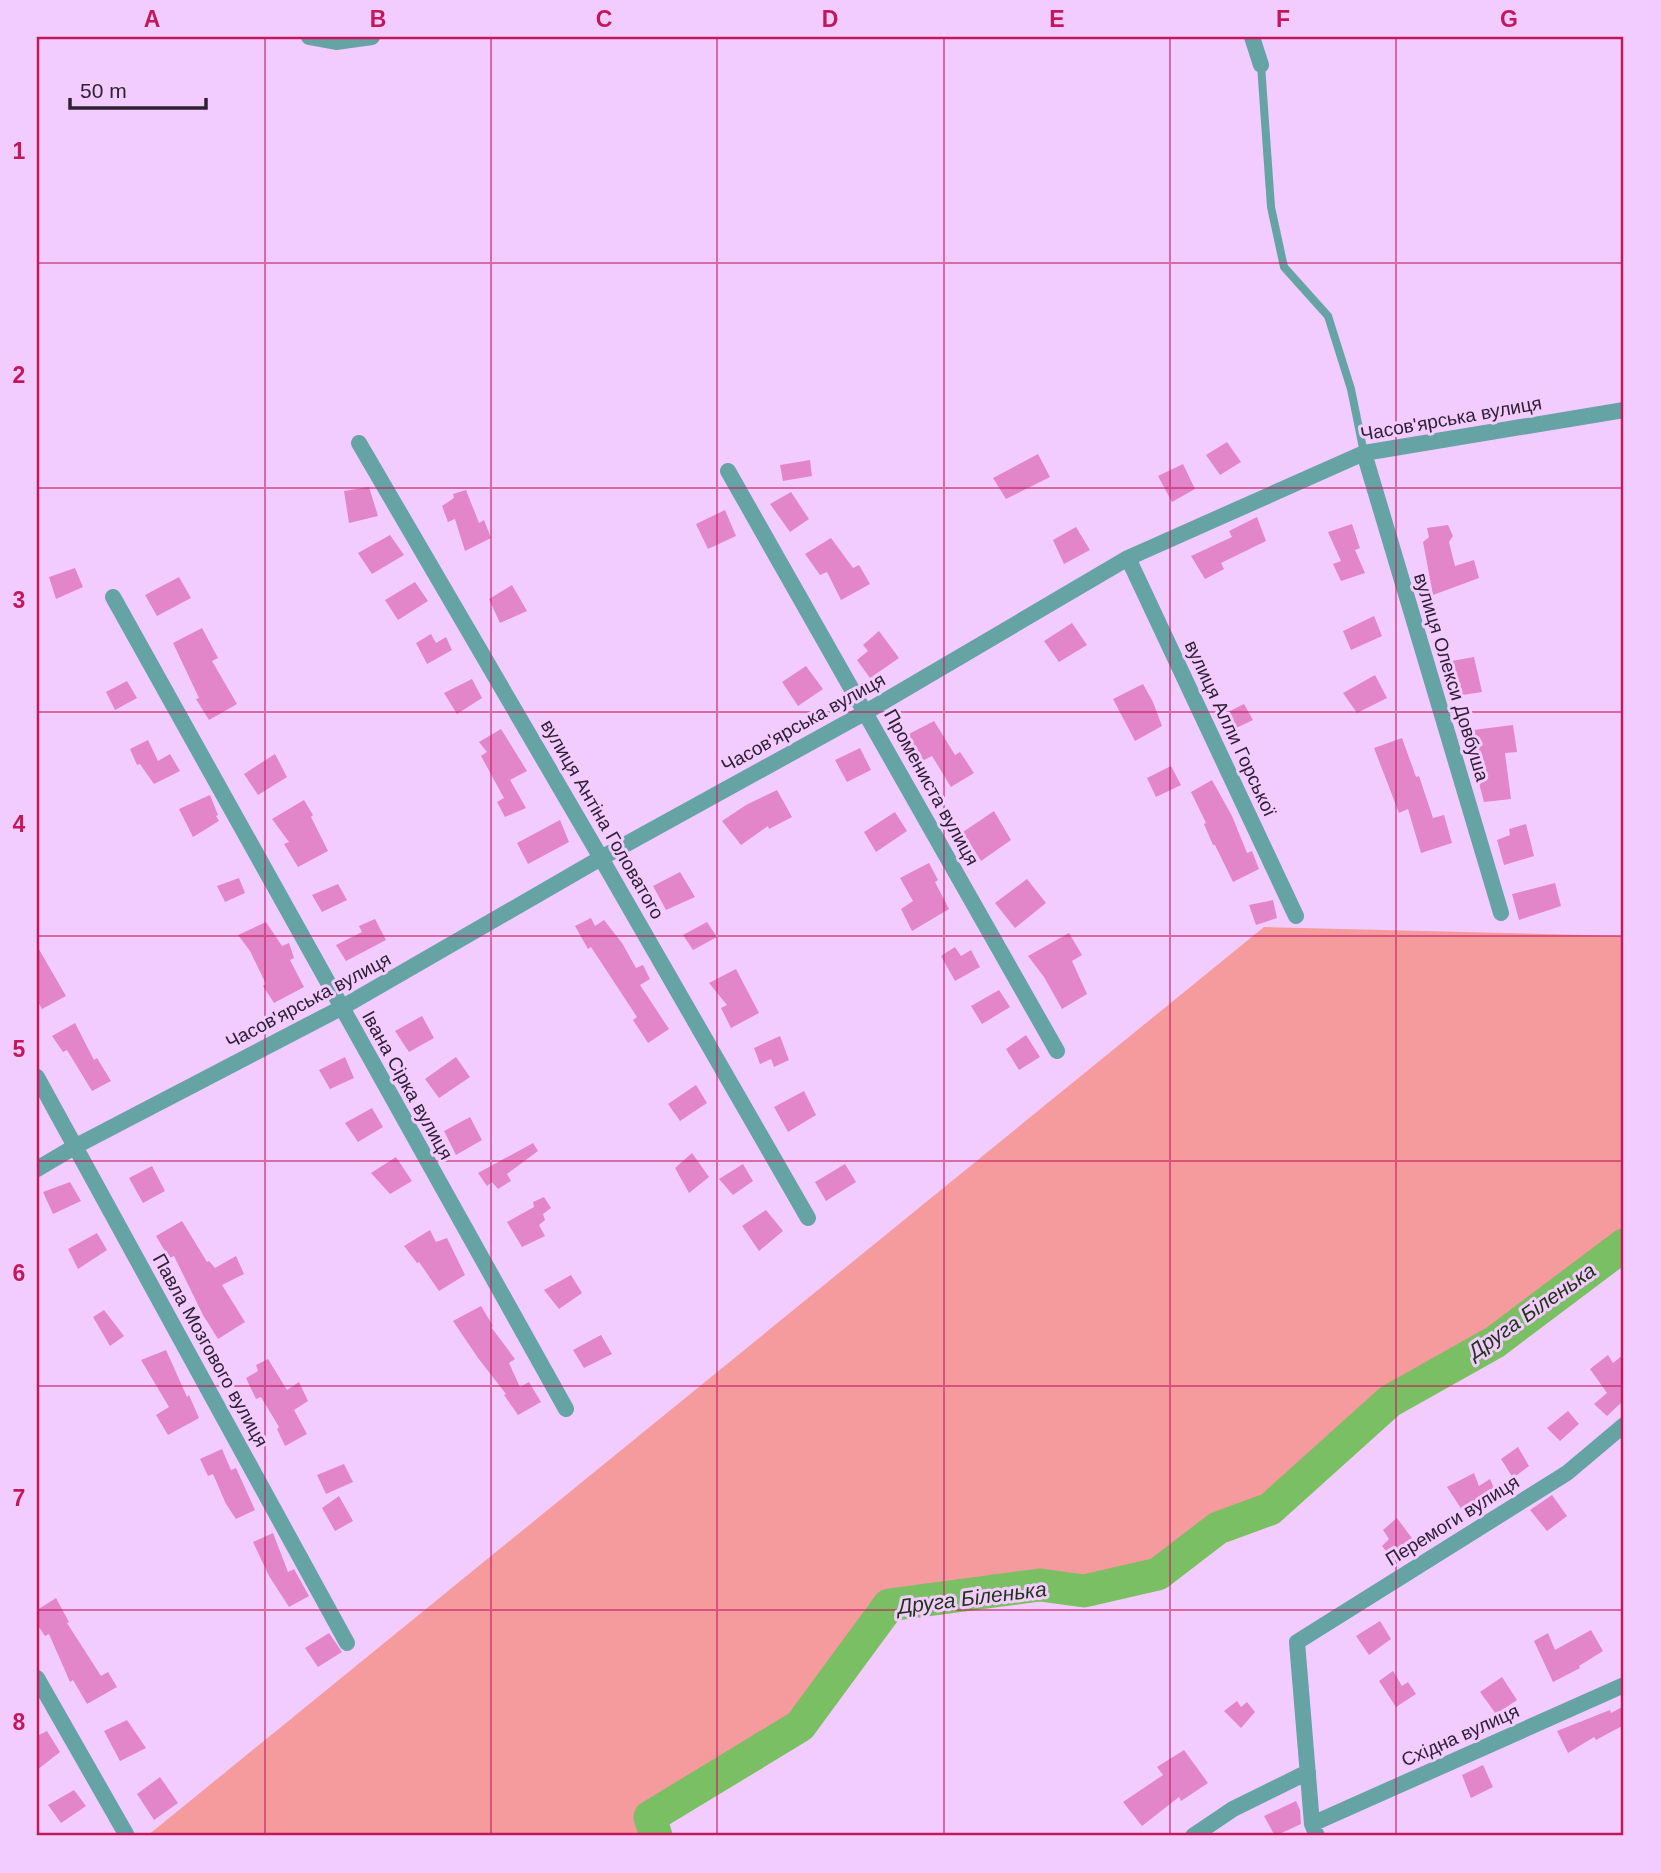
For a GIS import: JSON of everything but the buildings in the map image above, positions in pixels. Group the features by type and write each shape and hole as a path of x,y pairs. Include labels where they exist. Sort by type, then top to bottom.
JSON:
{"street":[{"path":"309,37 336,42 372,37"},
{"path":"1252,37 1261,65"},
{"name":"Часов'ярська вулиця","path":"37,1169 341,1008 601,858 866,712 1128,558 1364,453 1624,410"},
{"name":"вулиця Антіна Головатого","path":"359,443 808,1218"},
{"name":"вулиця Олекси Довбуша","path":"1364,453 1501,913"},
{"name":"Промениста вулиця","path":"728,471 1058,1051"},
{"name":"вулиця Алли Горської","path":"1128,558 1296,916"},
{"name":"Івана Сірка вулиця","path":"113,597 566,1409"},
{"name":"Павла Мозгового вулиця","path":"37,1077 347,1643"},
{"name":"Перемоги вулиця","path":"1308,1772 1297,1642 1567,1473 1624,1425"},
{"path":"37,1678 125,1834"},
{"name":"Східна вулиця","path":"1315,1830 1624,1685"},
{"path":"1193,1836 1233,1809 1308,1772 1315,1830"}],"lane":[{"path":"1261,65 1271,207 1284,267 1328,316 1351,390 1364,453"}],"shaded area":[{"path":"1264,927 1624,936 1624,1245 1495,1342 1390,1401 1270,1509 1218,1528 1158,1574 1084,1591 1040,1585 889,1605 800,1726 651,1816 656,1836 147,1836"}],"waterway":[{"name":"Друга Біленька","path":"656,1836 650,1817 800,1726 889,1605 1040,1585 1084,1591 1158,1574 1218,1528 1270,1509 1390,1401 1495,1342 1624,1245"}]}
